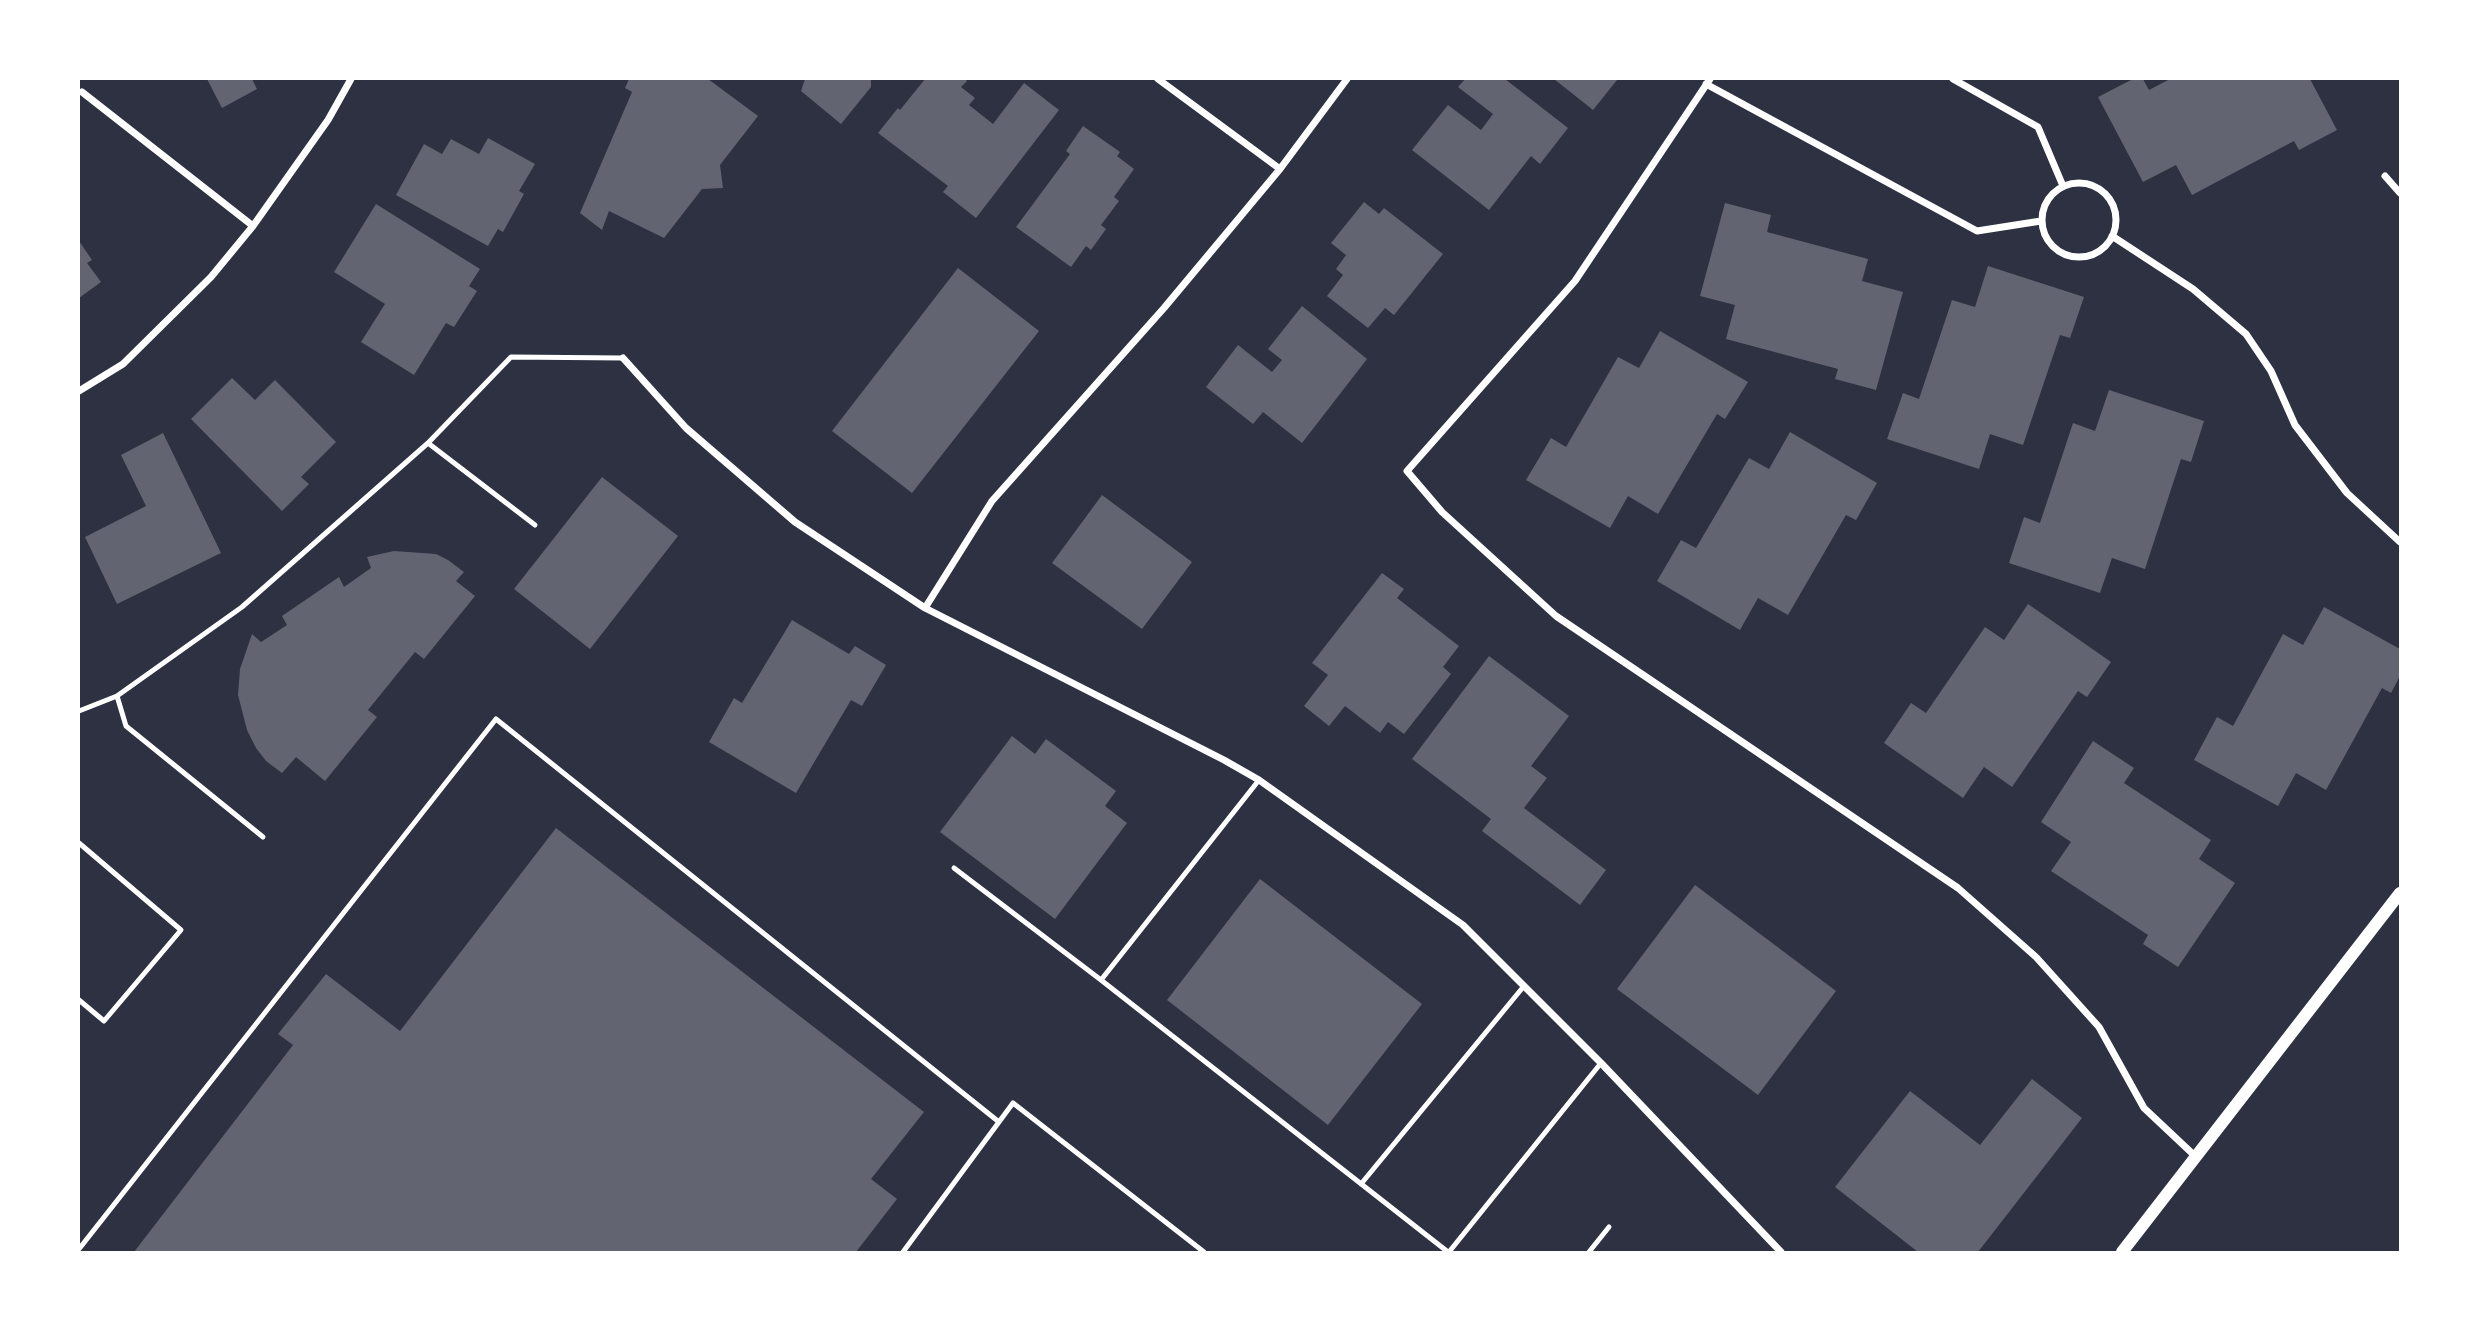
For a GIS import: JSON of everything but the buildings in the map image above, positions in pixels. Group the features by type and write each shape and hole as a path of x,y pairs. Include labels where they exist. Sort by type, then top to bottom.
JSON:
{"street":[{"path":"79,391 122,364 211,277 253,226 327,120 351,79"},
{"path":"1158,79 1280,169"},
{"path":"926,608 992,500 1164,308 1280,169 1347,79"},
{"path":"1953,79 2038,127 2063,186"},
{"path":"2041,221 1977,231 1708,82 1575,281 1407,471 1442,512 1556,616 1958,888 2036,957 2099,1027 2144,1108 2196,1156"},
{"path":"82,92 253,226"},
{"path":"2385,176 2400,193"},
{"path":"2080,182 2093,185 2104,191 2112,201 2117,219 2112,236 2104,248 2092,256 2078,258 2065,255 2052,247 2044,236 2042,208 2052,192 2063,186 2080,182"},
{"path":"2112,236 2193,289 2246,334 2271,371 2295,425 2347,493 2400,542"},
{"path":"623,358 686,428 795,522 926,608 1259,780 1463,925 1601,1063 1782,1252"},
{"path":"2122,1252 2400,893"}],"lane":[{"path":"79,711 117,696 242,607 428,443 512,357 623,358"},
{"path":"428,443 535,524"},
{"path":"117,696 126,726 263,837"},
{"path":"79,1249 496,719 999,1122"},
{"path":"1101,980 1259,780"},
{"path":"79,844 181,930 104,1021 79,1000"},
{"path":"954,868 1448,1252 1601,1063"},
{"path":"1360,1184 1524,986"},
{"path":"903,1252 1013,1103 1204,1252"},
{"path":"1588,1252 1609,1227"}]}
